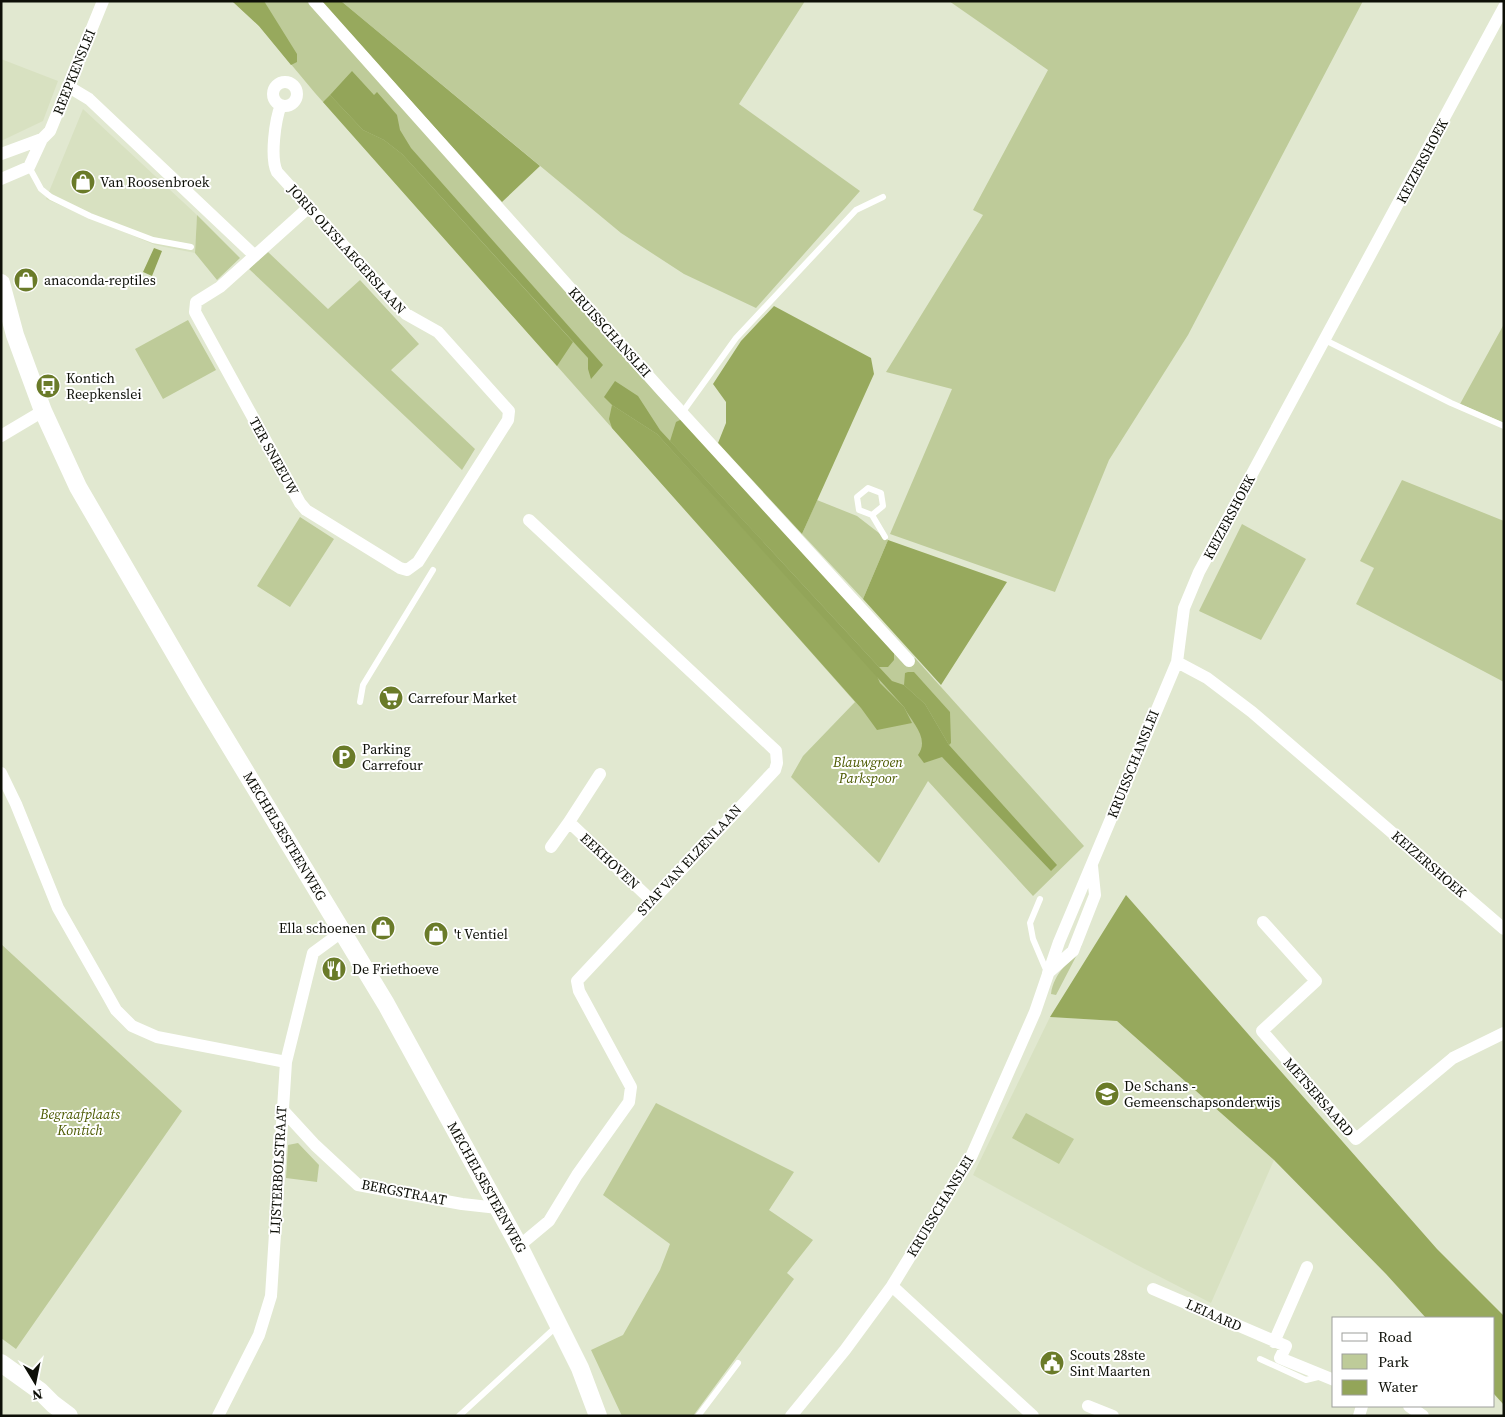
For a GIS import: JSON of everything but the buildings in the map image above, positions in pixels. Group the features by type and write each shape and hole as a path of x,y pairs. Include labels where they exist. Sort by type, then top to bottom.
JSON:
{"street":[{"name":"REEPKENSLEI","path":"29,167 42,140 50,131 103,1"},
{"name":"KRUISSCHANSLEI","path":"314,1 682,412 909,661"},
{"name":"KEIZERSHOEK","path":"1504,7 1200,572 1184,608 1177,662 1207,678 1259,717 1504,929"},
{"path":"69,86 89,99 255,256"},
{"name":"JORIS OLYSLAEGERSLAAN","path":"281,105 276,120 275,168 308,208 406,314 438,332 508,411 508,420 448,515"},
{"path":"1,154 42,140"},
{"path":"1,179 29,167"},
{"name":"TER SNEEUW","path":"308,208 220,287 199,299 195,309 300,504 306,510 392,564 408,570 418,562 448,515"},
{"name":"MECHELSESTEENWEG","path":"1,283 15,334 42,412 78,487 196,690 386,1004 519,1246 580,1368 607,1416"},
{"path":"1,436 42,412"},
{"name":"STAF VAN ELZENLAAN","path":"519,1246 549,1221 577,1175 629,1102 630,1087 579,991 577,980 775,770 777,763 776,751 530,520"},
{"name":"KRUISSCHANSLEI","path":"791,1416 845,1350 892,1286 971,1158 1035,1012 1048,973 1177,662"},
{"path":"1,773 16,804 58,908 116,1010 132,1026 157,1037 286,1062"},
{"name":"EEKHOVEN","path":"551,847 600,774"},
{"name":"EEKHOVEN","path":"569,822 652,900"},
{"name":"METSERSAARD","path":"1263,922 1316,981 1262,1031 1356,1139 1453,1058 1504,1033"},
{"name":"LIJSTERBOLSTRAAT","path":"218,1416 259,1335 271,1296 281,1108 286,1062 313,952 343,931"},
{"name":"BERGSTRAAT","path":"281,1108 315,1145 358,1185 462,1204 498,1208"},
{"path":"1307,1267 1274,1342 1286,1346 1280,1358 1329,1378"},
{"path":"892,1286 1033,1416"},
{"name":"LEIAARD","path":"1153,1289 1274,1342"},
{"path":"1,1363 40,1391 69,1416"},
{"name":"MECHELSESTEENWEG","path":"580,1368 598,1416"},
{"path":"1088,1406 1114,1416"},
{"path":"1410,1407 1422,1416"}],"lane":[{"path":"29,167 41,189 51,197 90,216 152,240 191,246"},
{"path":"682,412 736,338 856,210 883,197"},
{"path":"1325,340 1451,403 1504,426"},
{"path":"872,515 883,506 881,493 868,488 857,496 860,510 872,515 884,537"},
{"path":"360,702 363,685 433,570"},
{"path":"1040,899 1030,923 1033,939 1048,973"},
{"path":"459,1416 559,1324"},
{"path":"1260,1359 1306,1380 1329,1378"},
{"path":"698,1416 738,1363"}],"shaded area":[{"path":"232,1 264,1 297,54 297,62 291,65 259,26"},
{"path":"321,1 341,1 540,166 502,202"},
{"path":"1,59 58,81 43,121 1,141"},
{"path":"330,95 363,130 384,140 402,154 573,342 557,366 323,102"},
{"path":"83,109 197,215 195,253 155,245 46,199"},
{"path":"774,306 871,358 874,374 802,534 718,443 726,423 726,402 713,384 741,341"},
{"path":"612,405 657,434 876,674 880,683 904,707 912,723 877,730 861,708 612,428 609,419"},
{"path":"686,420 894,653 894,660 888,667 879,667 670,441 676,422"},
{"path":"888,540 1007,582 941,685 863,599"},
{"path":"914,672 950,712 951,743 949,745 925,704 904,685 905,673"},
{"path":"1126,895 1437,1249 1504,1316 1504,1405 1495,1395 1495,1317 1425,1317 1386,1274 1274,1160 1117,1021 1050,1017"},
{"name":"De Schans - Gemeenschapsonderwijs","path":"1050,1017 1117,1021 1274,1160 1211,1303 1135,1264 973,1175"}],"green space":[{"name":"Blauwgroen Parkspoor","path":"232,1 314,1 909,660 915,658 1084,846 1033,896 928,781 879,863 791,777 803,756 855,702 315,93 259,26"},
{"path":"341,1 805,1 739,104 860,191 756,308 684,274 621,233"},
{"path":"949,1 1363,1 1188,335 1109,460 1055,592 890,534 952,389 886,372 983,215 973,210 1048,70"},
{"path":"197,215 240,258 217,280 195,253"},
{"path":"268,252 328,309 360,280 419,344 391,370 475,449 462,470 249,269"},
{"path":"188,320 216,370 163,399 135,349"},
{"path":"1504,324 1504,423 1460,404"},
{"path":"1402,480 1504,521 1504,682 1356,604 1374,568 1360,561"},
{"path":"817,500 857,516 888,540 863,599 802,534"},
{"path":"300,517 334,539 290,607 257,586"},
{"path":"1242,524 1306,559 1261,640 1199,611"},
{"name":"Begraafplaats Kontich","path":"1,944 182,1111 16,1349 1,1338"},
{"path":"1082,945 1056,995 1051,994 1055,979"},
{"path":"656,1103 794,1172 769,1210 813,1240 787,1273 794,1279 693,1416 622,1416 591,1350 623,1335 660,1270 670,1244 603,1195"},
{"path":"1026,1113 1074,1139 1059,1164 1012,1138"},
{"path":"298,1143 319,1165 317,1182 286,1178 288,1145"}],"water":[{"path":"352,71 374,95 377,92 397,115 400,130 411,148 603,365 591,379 588,369 588,358 402,154 384,140 363,130 330,95"},
{"path":"154,248 162,251 152,276 143,272"},
{"path":"615,381 638,396 660,430 892,681 904,685 925,704 949,745 1057,865 1051,871 942,757 924,763 918,755 922,743 919,731 904,707 657,434 612,405 604,397"}],"place":[{"name":"Van Roosenbroek","path":"83,182"},
{"name":"anaconda-reptiles","path":"26,280"},
{"name":"Kontich Reepkenslei","path":"48,386"},
{"name":"Carrefour Market","path":"391,698"},
{"name":"Parking Carrefour","path":"344,757"},
{"name":"Ella schoenen","path":"383,928"},
{"name":"'t Ventiel","path":"436,934"},
{"name":"De Friethoeve","path":"334,969"},
{"name":"De Schans - Gemeenschapsonderwijs","path":"1107,1094"},
{"name":"Scouts 28ste Sint Maarten","path":"1052,1363"}]}
